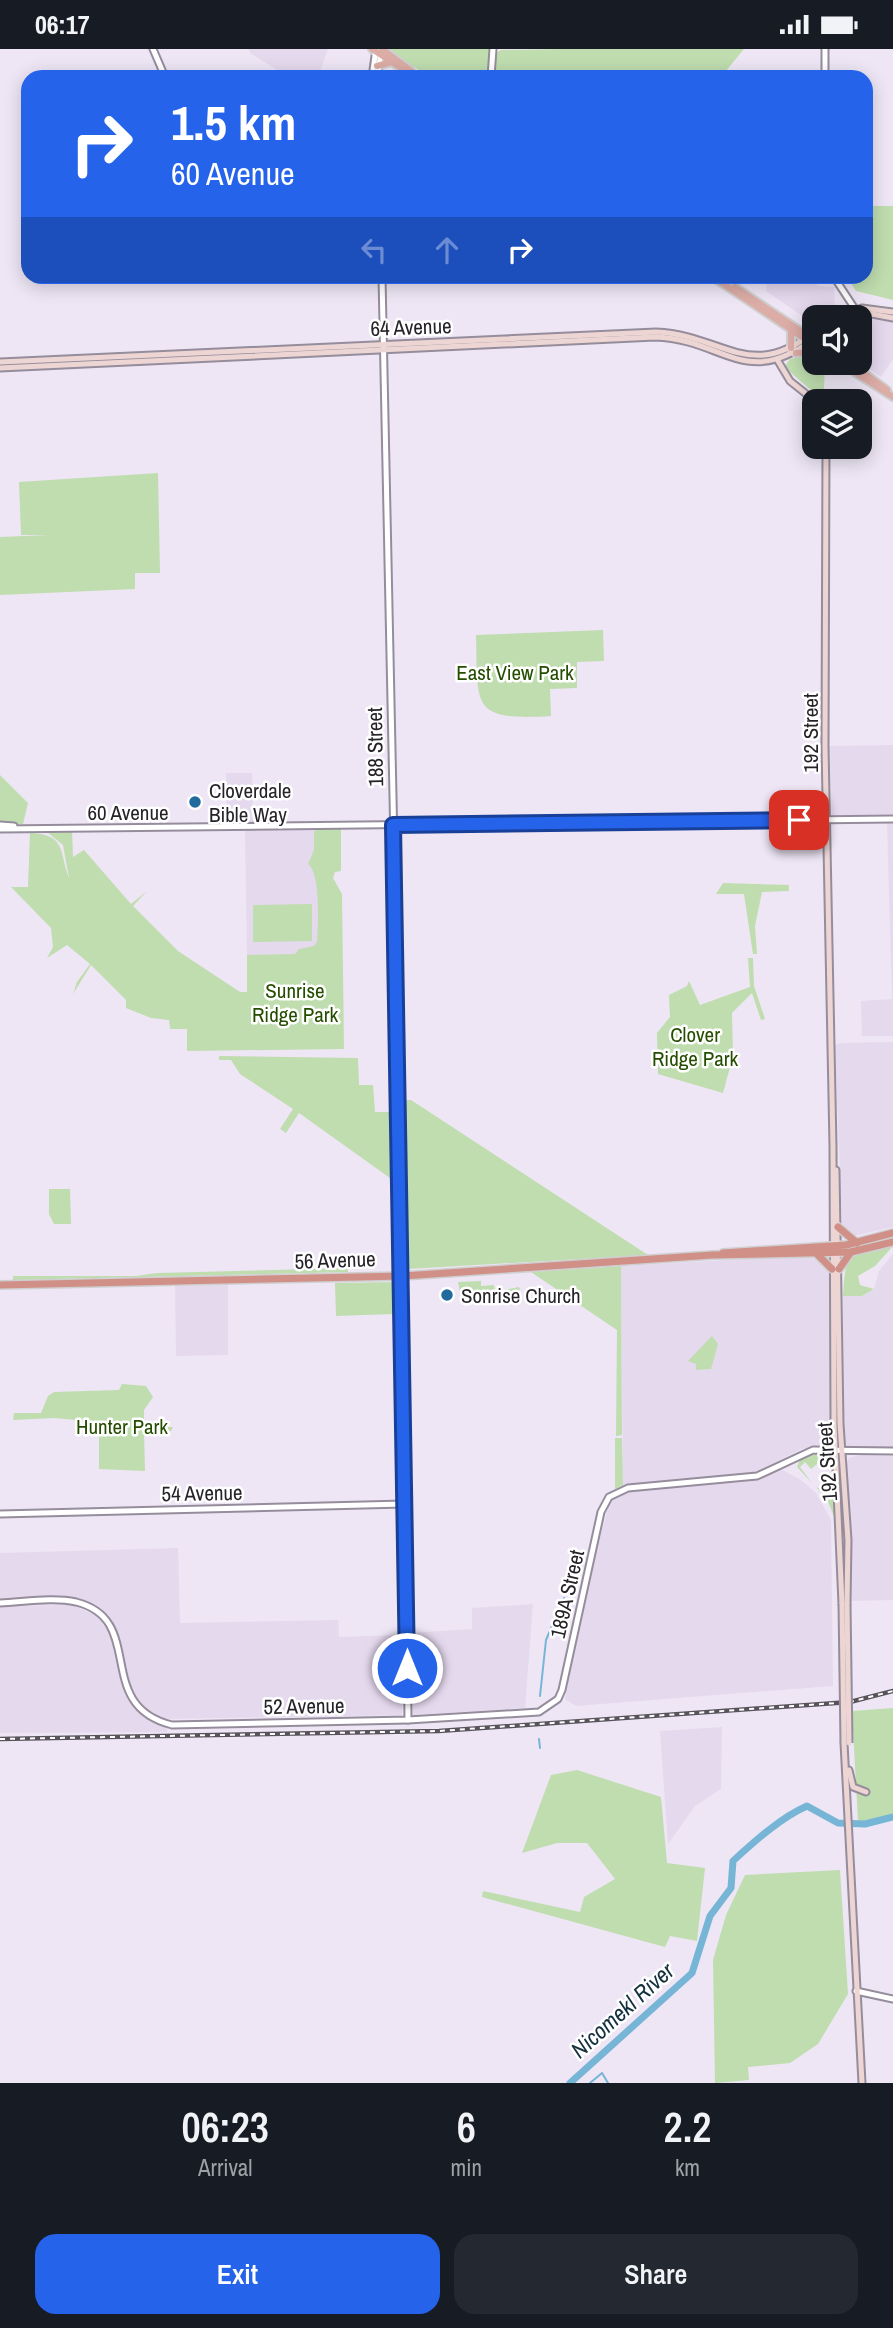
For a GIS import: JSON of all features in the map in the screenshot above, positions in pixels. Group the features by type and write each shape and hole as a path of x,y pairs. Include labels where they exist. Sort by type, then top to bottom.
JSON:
{"highway":[{"path":"838,1227 857,1243"},
{"path":"836,1249 893,1233"},
{"path":"836,1249 852,1252 893,1242"},
{"name":"56 Avenue","path":"0,1285 402,1276 712,1255 775,1248 836,1249"},
{"name":"56 Avenue","path":"712,1255 816,1254 836,1249"},
{"path":"816,1254 836,1269 852,1252"}],"main road":[{"path":"378,50 406,70"},
{"path":"377,67 393,59"},
{"path":"723,284 791,331 802,335"},
{"path":"727,284 749,295 802,333"},
{"path":"872,308 892,315"},
{"path":"872,314 892,315"},
{"path":"791,331 794,351 802,351"},
{"name":"64 Avenue","path":"383,346 656,332 695,338 753,357 769,357 794,351"},
{"path":"664,338 695,338"},
{"name":"64 Avenue","path":"0,362 296,348 484,345 664,338 689,342 746,362 778,361 802,345"},
{"path":"484,345 491,339"},
{"path":"0,367 271,355 383,346"},
{"path":"271,355 296,348"},
{"path":"778,361 790,381 802,390"},
{"path":"860,375 893,395"},
{"path":"869,375 893,395"},
{"name":"192 Street","path":"826,459 826,819 839,1511 845,1604 846,1805 862,2083"},
{"name":"192 Street","path":"833,1146 838,1227 836,1249"},
{"name":"192 Street","path":"839,1451 848,1540 845,1604"},
{"path":"839,1511 848,1540"},
{"name":"192 Street","path":"846,1775 847,1743"},
{"path":"848,1756 853,1787 866,1792"}],"street":[{"path":"491,70 494,49"},
{"path":"825,49 825,70"},
{"path":"376,70 378,50"},
{"path":"375,70 378,50"},
{"path":"154,52 162,70"},
{"name":"188 Street","path":"382,284 408,1720"},
{"path":"839,284 852,305"},
{"name":"60 Avenue","path":"0,827 893,819"},
{"path":"839,1451 893,1451"},
{"name":"189A Street","path":"558,1699 601,1512 609,1497 628,1488 757,1476 809,1452 839,1451"},
{"name":"54 Avenue","path":"0,1514 404,1504"},
{"name":"52 Avenue","path":"0,1603 70,1601 85,1605 101,1615 117,1640 129,1695 144,1713 172,1725 408,1720 539,1712 558,1699"},
{"path":"856,1991 893,1999"}],"shaded area":[{"path":"249,49 328,49 320,70 277,70 250,53"},
{"path":"766,284 815,284 834,287 835,305 802,305 802,316 766,291"},
{"path":"872,317 893,321 893,359 881,377 872,371"},
{"path":"893,745 893,816 832,815 828,746"},
{"path":"226,773 252,773 253,823 227,823"},
{"path":"887,822 893,822 893,1036 862,1036 861,1001 892,999"},
{"path":"317,829 319,954 247,955 245,830"},
{"path":"893,1042 893,1227 853,1236 842,1223 835,1046 840,1043"},
{"path":"893,1254 893,1448 849,1448 844,1443 843,1428 843,1296 862,1296 874,1289 879,1271"},
{"path":"779,1257 814,1258 829,1270 831,1442 802,1449 751,1474 623,1485 621,1266"},
{"path":"228,1285 228,1355 176,1356 175,1286"},
{"path":"860,1455 893,1456 893,1600 850,1601 845,1466 849,1458"},
{"path":"781,1469 801,1480 816,1493 831,1520 833,1686 576,1706 565,1699 581,1609 609,1504 629,1491 745,1482"},
{"path":"178,1548 180,1623 338,1620 339,1637 402,1635 402,1715 165,1719 144,1709 132,1694 120,1636 100,1610 75,1599 0,1599 0,1553"},
{"path":"533,1604 525,1708 413,1715 410,1633 472,1629 472,1608"},
{"path":"72,1605 95,1615 106,1626 115,1647 120,1681 127,1699 146,1718 167,1727 167,1732 0,1733 0,1606"},
{"path":"722,1727 721,1789 695,1806 668,1844 660,1731"}],"green space":[{"path":"387,49 491,49 487,70 418,70"},
{"path":"744,49 727,70 494,70 496,53 501,50"},
{"path":"873,206 893,206 893,300 856,291 852,284 873,284"},
{"path":"802,356 802,375 825,375 824,389 810,389 784,367 790,359"},
{"path":"158,473 160,573 135,573 135,589 0,595 0,537 50,535 21,535 19,482"},
{"name":"East View Park","path":"603,630 604,661 577,662 577,688 550,689 551,716 505,715 492,711 484,704 477,678 476,635"},
{"path":"0,775 28,803 23,824 0,824"},
{"name":"Sunrise Ridge Park","path":"317,829 341,829 341,871 335,872 333,878 342,894 344,1049 187,1051 187,1029 170,1029 169,1020 151,1018 126,1008 126,1000 91,965 73,994 77,982 90,964 67,945 47,958 53,947 51,928 11,887 28,887 30,833 42,834 56,841 69,878 63,845 47,832 72,830 73,857 84,850 131,904 147,891 133,906 178,951 240,992 247,992 247,955 295,954 299,949 314,946 317,942 317,888 308,864 314,850 314,832"},
{"path":"723,883 789,885 789,891 762,892 755,926 757,954 753,954 744,894 716,894"},
{"path":"312,904 312,941 253,942 253,905"},
{"name":"Clover Ridge Park","path":"748,958 753,958 754,986 765,1019 761,1020 752,993 732,1013 733,1056 723,1093 658,1074 657,1033 670,1017 669,995 687,986 689,981 700,1005 750,987"},
{"path":"219,1056 358,1058 359,1085 373,1085 375,1112 393,1112 397,1183 299,1113 286,1133 280,1129 293,1109 240,1074 231,1060 219,1060"},
{"path":"405,1100 411,1100 648,1255 408,1269 401,1104"},
{"path":"49,1189 70,1189 71,1224 54,1224 49,1214"},
{"path":"893,1246 875,1266 858,1276 860,1285 874,1289 862,1296 843,1296 846,1268 853,1257"},
{"path":"621,1266 622,1435 616,1436 617,1330 531,1272"},
{"path":"348,1268 348,1272 13,1280 13,1276 136,1276 157,1273"},
{"path":"481,1281 481,1286 494,1285 495,1292 519,1287 520,1290 494,1293 490,1298 492,1292 482,1292 482,1299 462,1303 458,1282"},
{"path":"396,1282 399,1308 394,1314 336,1316 335,1283"},
{"path":"712,1336 718,1344 711,1369 696,1370 696,1364 688,1361"},
{"name":"Hunter Park","path":"122,1384 146,1386 153,1397 144,1410 144,1427 173,1427 171,1431 144,1432 145,1471 99,1469 99,1422 54,1418 13,1420 14,1413 41,1413 48,1396 54,1392 119,1390"},
{"path":"615,1438 622,1438 623,1485 615,1489"},
{"path":"811,1455 827,1455 831,1459 826,1468 822,1466 825,1465 825,1458 818,1457 817,1464 811,1469 805,1462 800,1467 812,1483 797,1467 800,1460"},
{"path":"833,1459 836,1522 827,1499 816,1487 825,1491 833,1487 832,1468 827,1468"},
{"path":"893,1708 893,1818 874,1822 858,1821 852,1711"},
{"path":"577,1770 661,1797 667,1863 705,1868 697,1941 670,1936 665,1947 482,1897 483,1891 580,1912 584,1897 615,1879 587,1843 557,1843 522,1853 551,1775"},
{"path":"840,1870 848,1994 818,2044 790,2063 748,2067 749,2080 715,2083 713,1960 726,1915 745,1875"}],"waterway":[{"path":"540,1696 546,1640 564,1598"},
{"path":"539,1739 540,1748"},
{"name":"Nicomekl River","path":"570,2083 692,1973 710,1916 731,1888 733,1861 759,1838 807,1806 838,1823 865,1824 893,1817"},
{"path":"590,2083 602,2073 608,2083"}],"railway":[{"path":"0,1739 439,1731 850,1702 893,1691"}],"place":[{"name":"Cloverdale Bible Way","path":"195,802"},
{"name":"Sonrise Church","path":"447,1295"}],"route":[{"path":"407,1668 393,825 799,820"}]}
